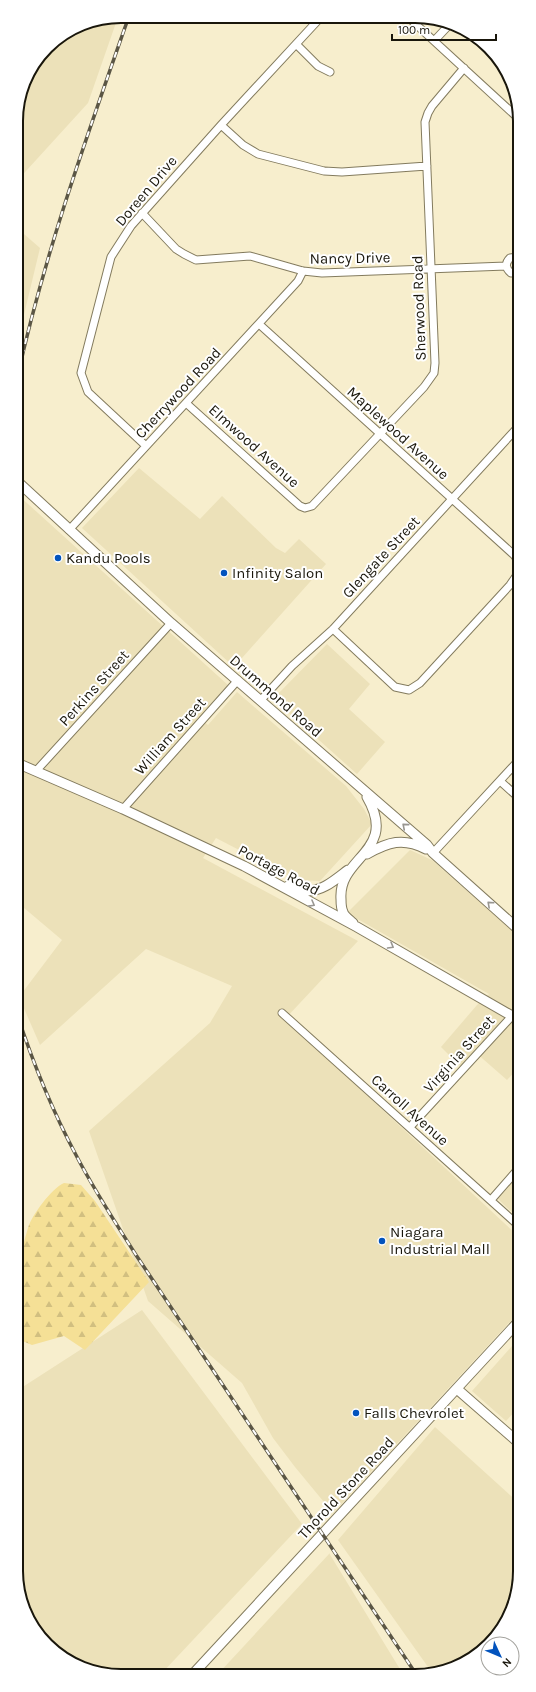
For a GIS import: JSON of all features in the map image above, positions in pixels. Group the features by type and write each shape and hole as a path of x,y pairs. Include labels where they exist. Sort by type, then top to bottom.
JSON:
{"main road":[{"name":"Drummond Road","path":"23,487 171,623 427,845 433,853 513,925"},
{"name":"Portage Road","path":"23,766 123,809 244,866 357,927 513,1017"},
{"path":"363,791 376,815 376,825 372,844 364,856"},
{"path":"266,878 306,891 317,890 329,884 350,869 364,856 381,846 398,841 416,843 433,853"},
{"path":"350,869 340,893 341,903 343,912 357,927"},
{"name":"Thorold Stone Road","path":"198,1669 513,1329"},
{"path":"457,1390 513,1438"}],"street":[{"name":"Doreen Drive","path":"146,446 88,392 81,373 111,257 131,226 221,125 315,23"},
{"path":"414,23 513,113"},
{"path":"434,41 446,28"},
{"path":"296,44 318,66 330,72"},
{"name":"Sherwood Road","path":"305,508 312,506 424,387 434,373 435,363 425,122 428,113 464,68"},
{"path":"221,125 243,145 258,154 324,171 342,172 427,166"},
{"name":"Nancy Drive","path":"142,214 176,248 196,260 250,256 303,271 322,273 506,266"},
{"path":"513,258 507,261 506,266 508,270 513,273"},
{"name":"Cherrywood Road","path":"69,530 298,281 303,271"},
{"name":"Maplewood Avenue","path":"259,324 451,500 513,554"},
{"name":"Elmwood Avenue","path":"186,403 300,506 305,508"},
{"name":"Glengate Street","path":"260,701 292,666 332,629 513,433"},
{"path":"332,629 395,687 409,690 420,683 513,581"},
{"name":"Perkins Street","path":"36,771 171,623"},
{"name":"William Street","path":"123,809 238,680"},
{"path":"433,853 513,767"},
{"path":"500,781 513,793"},
{"name":"Carroll Avenue","path":"282,1013 513,1220"},
{"name":"Virginia Street","path":"410,1127 513,1020"},
{"path":"491,1200 513,1175"}],"shaded area":[{"path":"116,23 88,103 23,174 23,115 26,96 33,78 43,61 56,47 83,30 96,26"},
{"path":"23,233 40,248 23,319"},
{"path":"139,468 200,519 222,496 276,548 285,553 299,539 326,564 234,667 82,528"},
{"path":"23,499 228,685 199,718 208,725 237,692 346,786 364,809 372,824 320,881 297,880 216,838 203,858 358,941 285,1019 513,1231 513,1318 333,1513 273,1438 242,1383 148,1301 89,1131 210,1023 232,986 146,949 40,1045 23,1006 23,992 62,940 23,907"},
{"path":"327,644 370,684 349,709 385,742 357,774 273,699"},
{"path":"410,850 432,860 513,932 513,1073 507,1080 475,1052 460,1066 441,1047 477,1005 489,994 347,913"},
{"path":"513,1180 513,1213 497,1198"},
{"path":"142,1310 302,1524 166,1669 121,1669 89,1664 61,1649 43,1631 33,1614 28,1603 23,1577 23,1387"},
{"path":"513,1345 513,1414 506,1421 472,1391"},
{"path":"435,1427 513,1498 513,1577 506,1609 489,1636 480,1636 480,1645 453,1662 429,1668 338,1540"},
{"path":"329,1554 400,1669 223,1669"}],"green space":[{"path":"64,1183 81,1185 95,1201 149,1282 85,1350 64,1336 32,1345 23,1341 23,1246 33,1216 48,1196"}],"railway":[{"path":"23,354 40,287 67,196 127,23"},
{"path":"23,1031 51,1104 67,1138 97,1193 136,1255 413,1669"}],"place":[{"name":"Kandu Pools","path":"58,558"},
{"name":"Infinity Salon","path":"224,573"},
{"name":"Niagara Industrial Mall","path":"382,1241"},
{"name":"Falls Chevrolet","path":"356,1413"}]}
